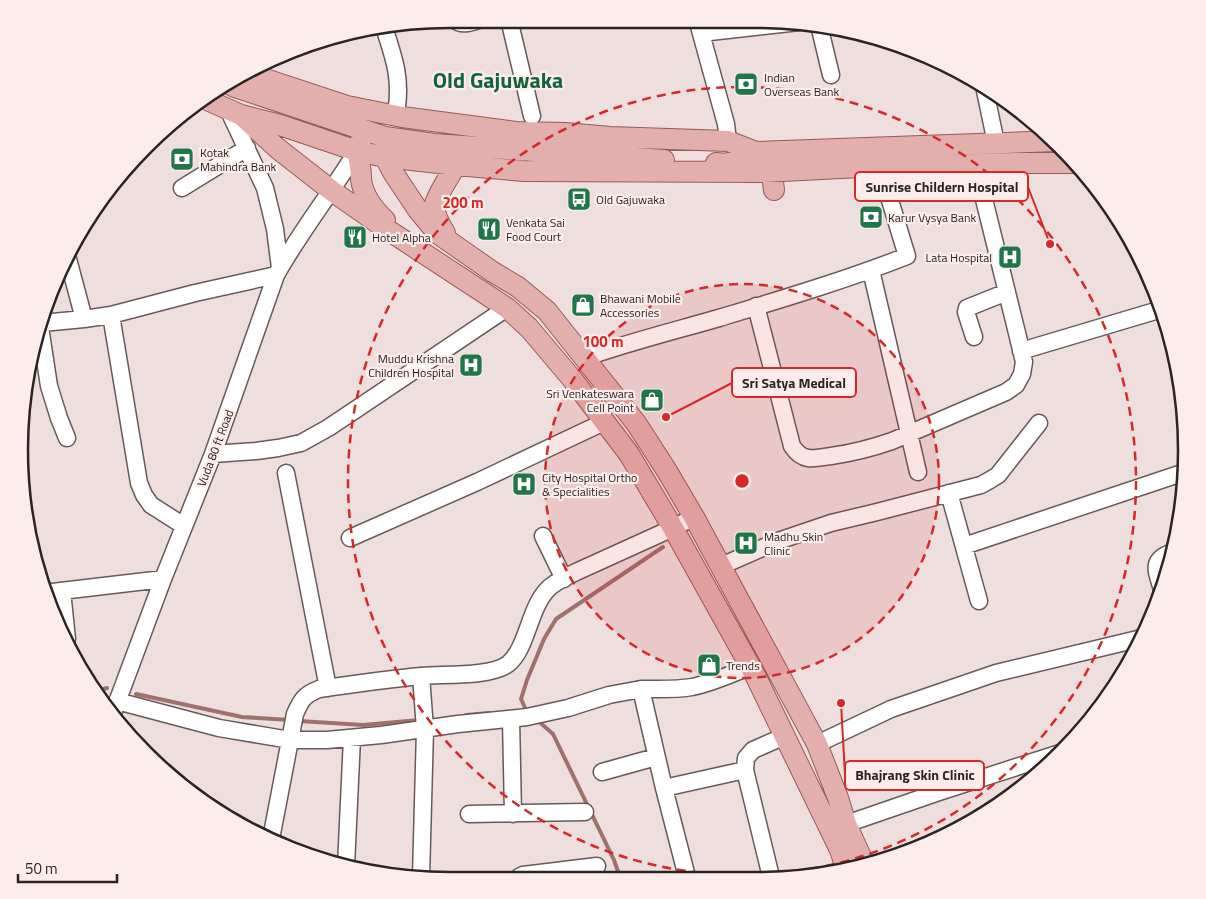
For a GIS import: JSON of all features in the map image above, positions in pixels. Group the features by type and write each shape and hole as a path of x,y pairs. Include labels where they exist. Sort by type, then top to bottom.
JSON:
{"main road":[{"path":"254,75 347,106 402,117 516,132 728,141 762,152"},
{"path":"235,86 365,131 385,147 456,165 524,171 773,181 861,167 1066,163"},
{"path":"211,102 234,112 357,151 434,144 726,164 762,152 1045,141"},
{"path":"276,124 285,104"},
{"path":"234,112 332,191 507,308 529,328 572,380 629,454 751,666 840,850 844,862"},
{"path":"365,131 357,151 361,180 367,197 377,213 404,240"},
{"path":"385,147 405,192 437,233 518,288 547,311 636,423 694,517 816,744 838,798 846,824 862,858"},
{"path":"762,152 773,181"},
{"path":"451,244 436,216 435,204 456,165"}],"street":[{"path":"511,28 532,116"},
{"path":"700,28 726,124 728,141"},
{"path":"385,33 397,71 399,92 397,106"},
{"path":"821,33 831,75"},
{"path":"986,96 996,143"},
{"path":"48,322 111,315 278,272 275,229 265,188 247,148 234,112"},
{"path":"182,188 247,148"},
{"name":"Vuda 80 ft Road","path":"115,706 213,454 278,272 357,151"},
{"path":"756,306 788,434 792,446 798,454 806,458 856,452 884,444 1006,392 1016,385 1022,374 1024,362 980,183"},
{"path":"584,358 617,346 756,306 871,270 908,256 885,184"},
{"path":"70,266 84,319"},
{"path":"871,270 918,472"},
{"path":"974,337 966,312 967,308 1007,292"},
{"path":"213,454 256,452 301,443 355,410 507,308"},
{"path":"1021,351 1155,311"},
{"path":"111,315 139,484 151,505 184,526"},
{"path":"42,340 49,386 67,438"},
{"path":"350,538 477,482 604,422"},
{"path":"721,566 778,541 831,523 981,485 998,475 1039,424"},
{"path":"286,473 328,688"},
{"path":"964,546 1178,474"},
{"path":"949,493 979,601"},
{"path":"272,832 295,714 301,700 309,693 319,689 421,676 485,672 500,668 508,664 516,655 538,602 547,589 564,579 694,517"},
{"path":"543,536 564,579"},
{"path":"1159,576 1157,564 1160,558 1165,555"},
{"path":"53,593 163,579"},
{"path":"62,591 65,623"},
{"path":"816,744 891,709 996,673 1133,640"},
{"path":"116,707 290,740 326,740 519,718 568,708 609,694 641,689 660,690 692,687 751,666"},
{"path":"421,676 425,729 421,871"},
{"path":"641,689 656,757 686,872"},
{"path":"513,814 519,718"},
{"path":"770,872 745,770 746,758 753,750 785,736"},
{"path":"346,858 352,738"},
{"path":"602,772 656,757"},
{"path":"846,824 1045,758"},
{"path":"664,788 745,770"},
{"path":"469,814 586,812"},
{"path":"548,872 597,866"}],"waterway":[{"path":"527,712 521,699 544,639 556,619 663,547"},
{"path":"103,689 107,688"},
{"path":"136,694 242,717 290,720"},
{"path":"466,715 489,713"},
{"path":"536,719 553,734 618,872"},
{"path":"299,721 363,725 419,720"}],"place":[{"name":"Indian Overseas Bank","path":"746,84"},
{"name":"Kotak Mahindra Bank","path":"182,159"},
{"name":"Old Gajuwaka","path":"579,199"},
{"name":"Karur Vysya Bank","path":"871,217"},
{"name":"Venkata Sai Food Court","path":"489,229"},
{"name":"Hotel Alpha","path":"355,237"},
{"name":"Sunrise Childern Hospital","path":"1050,244"},
{"name":"Lata Hospital","path":"1010,257"},
{"name":"Bhawani Mobile Accessories","path":"583,305"},
{"name":"Muddu Krishna Children Hospital","path":"471,365"},
{"name":"Sri Venkateswara Cell Point","path":"652,400"},
{"name":"Sri Satya Medical","path":"666,417"},
{"name":"City Hospital Ortho & Specialities","path":"524,484"},
{"name":"Madhu Skin Clinic","path":"746,543"},
{"name":"Trends","path":"709,665"},
{"name":"Bhajrang Skin Clinic","path":"841,703"}],"district":[{"name":"Old Gajuwaka","path":"498,80"}]}
